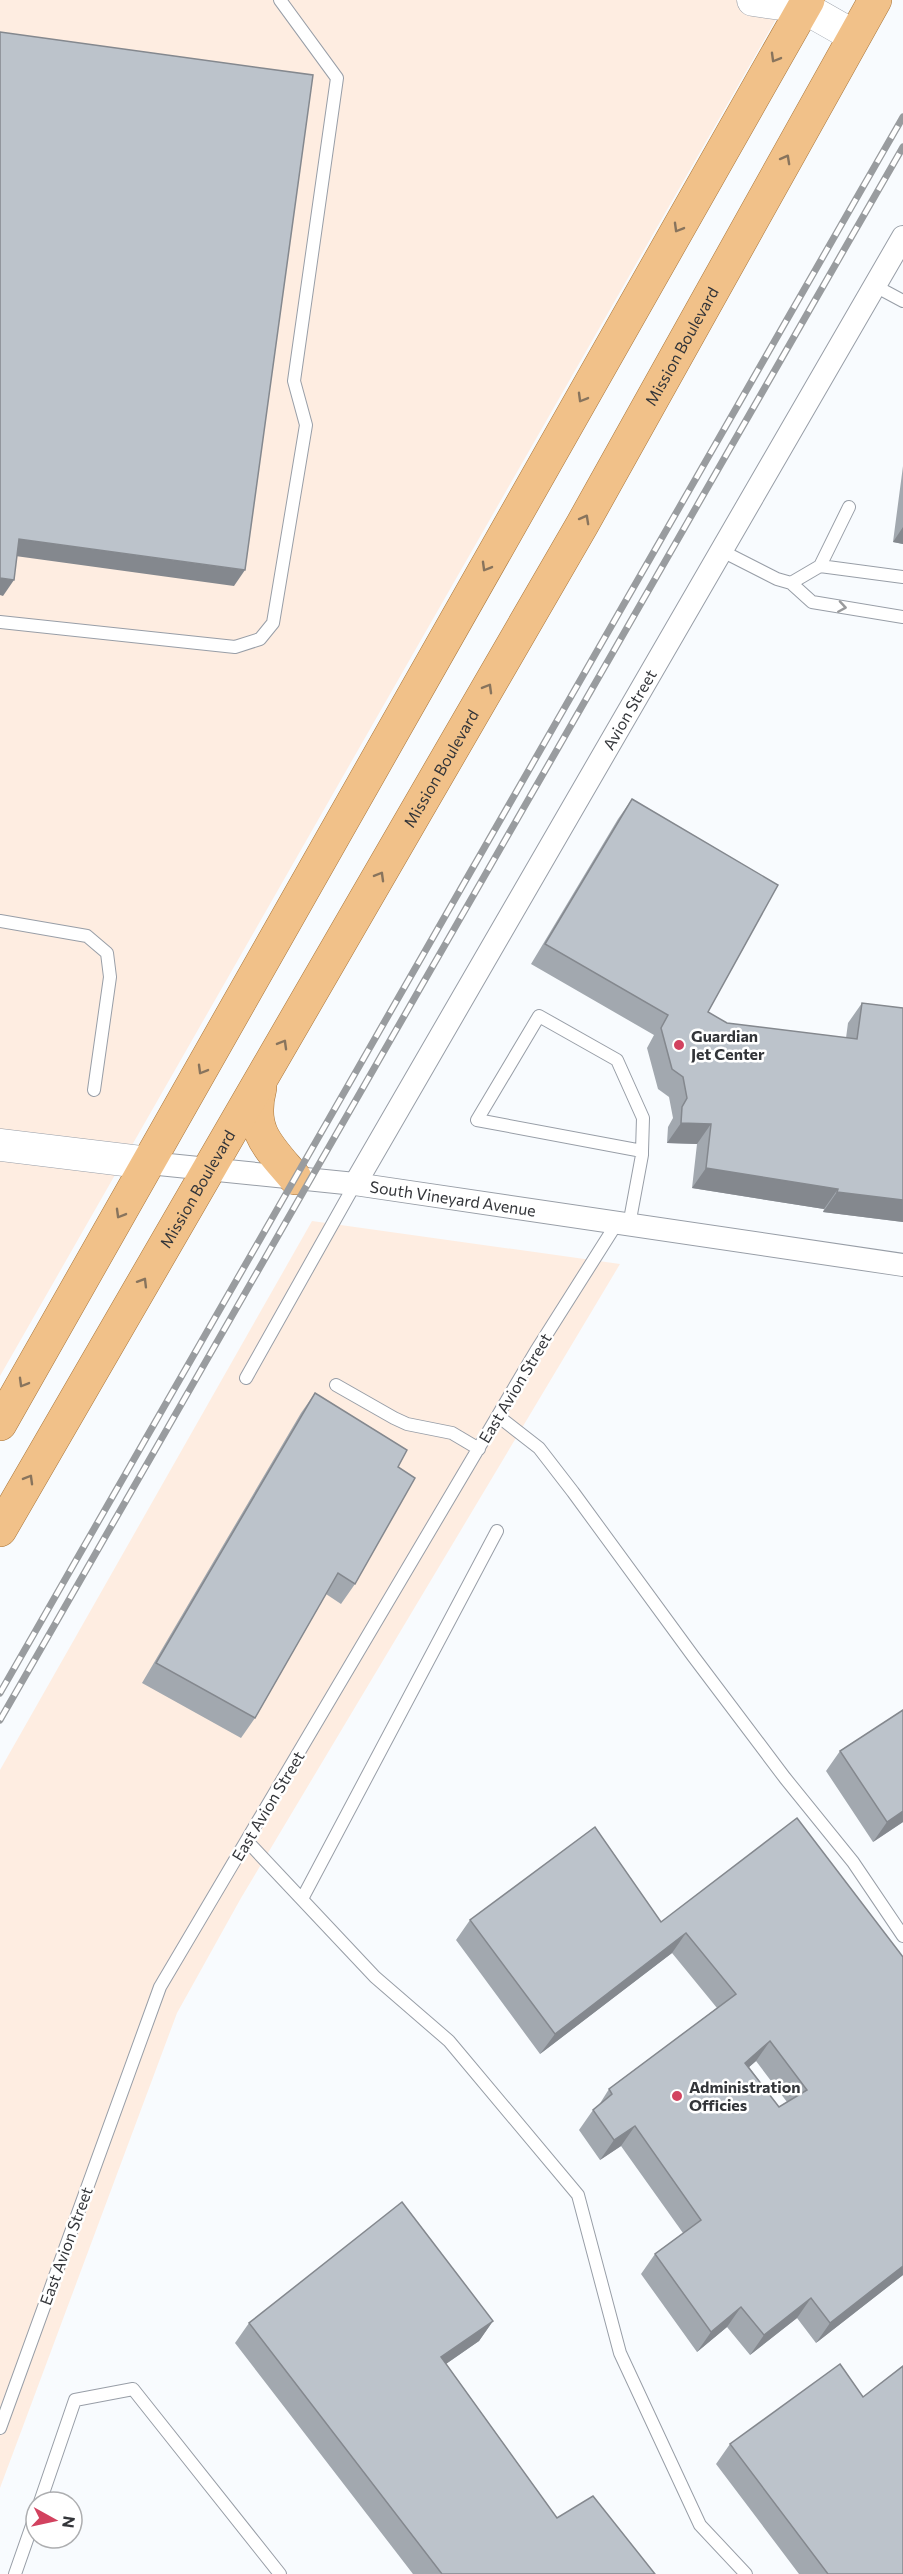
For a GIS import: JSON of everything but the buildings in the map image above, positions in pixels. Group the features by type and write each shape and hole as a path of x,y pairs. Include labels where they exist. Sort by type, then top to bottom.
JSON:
{"main road":[{"path":"753,0 806,4 854,36"},
{"name":"Mission Boulevard","path":"0,1530 113,1332 212,1168 582,525 875,0"},
{"path":"0,1424 806,4"},
{"path":"261,1082 255,1107 256,1120 273,1152 295,1178"},
{"name":"South Vineyard Avenue","path":"0,1145 149,1163"}],"street":[{"name":"Avion Street","path":"355,1184 903,237"},
{"name":"South Vineyard Avenue","path":"149,1163 355,1184 903,1265"}],"lane":[{"path":"0,622 235,647 260,639 273,623 306,425 294,381 337,78 280,0"},
{"path":"874,286 903,301"},
{"path":"791,584 820,566 849,507"},
{"path":"722,551 791,584 812,602 903,616"},
{"path":"820,566 903,577"},
{"path":"0,921 87,936 107,953 110,977 94,1090"},
{"path":"623,1224 642,1151 643,1118 617,1060 538,1016 477,1120 642,1151"},
{"path":"246,1378 355,1184"},
{"name":"East Avion Street","path":"0,2428 160,1987 498,1416 623,1224"},
{"path":"336,1385 400,1421 452,1433 479,1449"},
{"path":"498,1416 539,1448 699,1665 785,1778 853,1862 903,1936"},
{"path":"302,1899 497,1531"},
{"path":"247,1840 375,1977 449,2041 578,2195 620,2353 699,2525 746,2574"},
{"path":"44,2490 75,2400 134,2389 280,2574"},
{"path":"15,2574 24,2548"}],"shaded area":[{"path":"0,0 787,0 0,1376"},
{"path":"312,1221 620,1264 241,1898 177,2013 0,2488 0,1770"}],"railway":[{"path":"0,1693 903,117"},
{"path":"0,1720 903,147"}],"place":[{"name":"Guardian Jet Center","path":"679,1045"},
{"name":"Administration Officies","path":"677,2096"}]}
